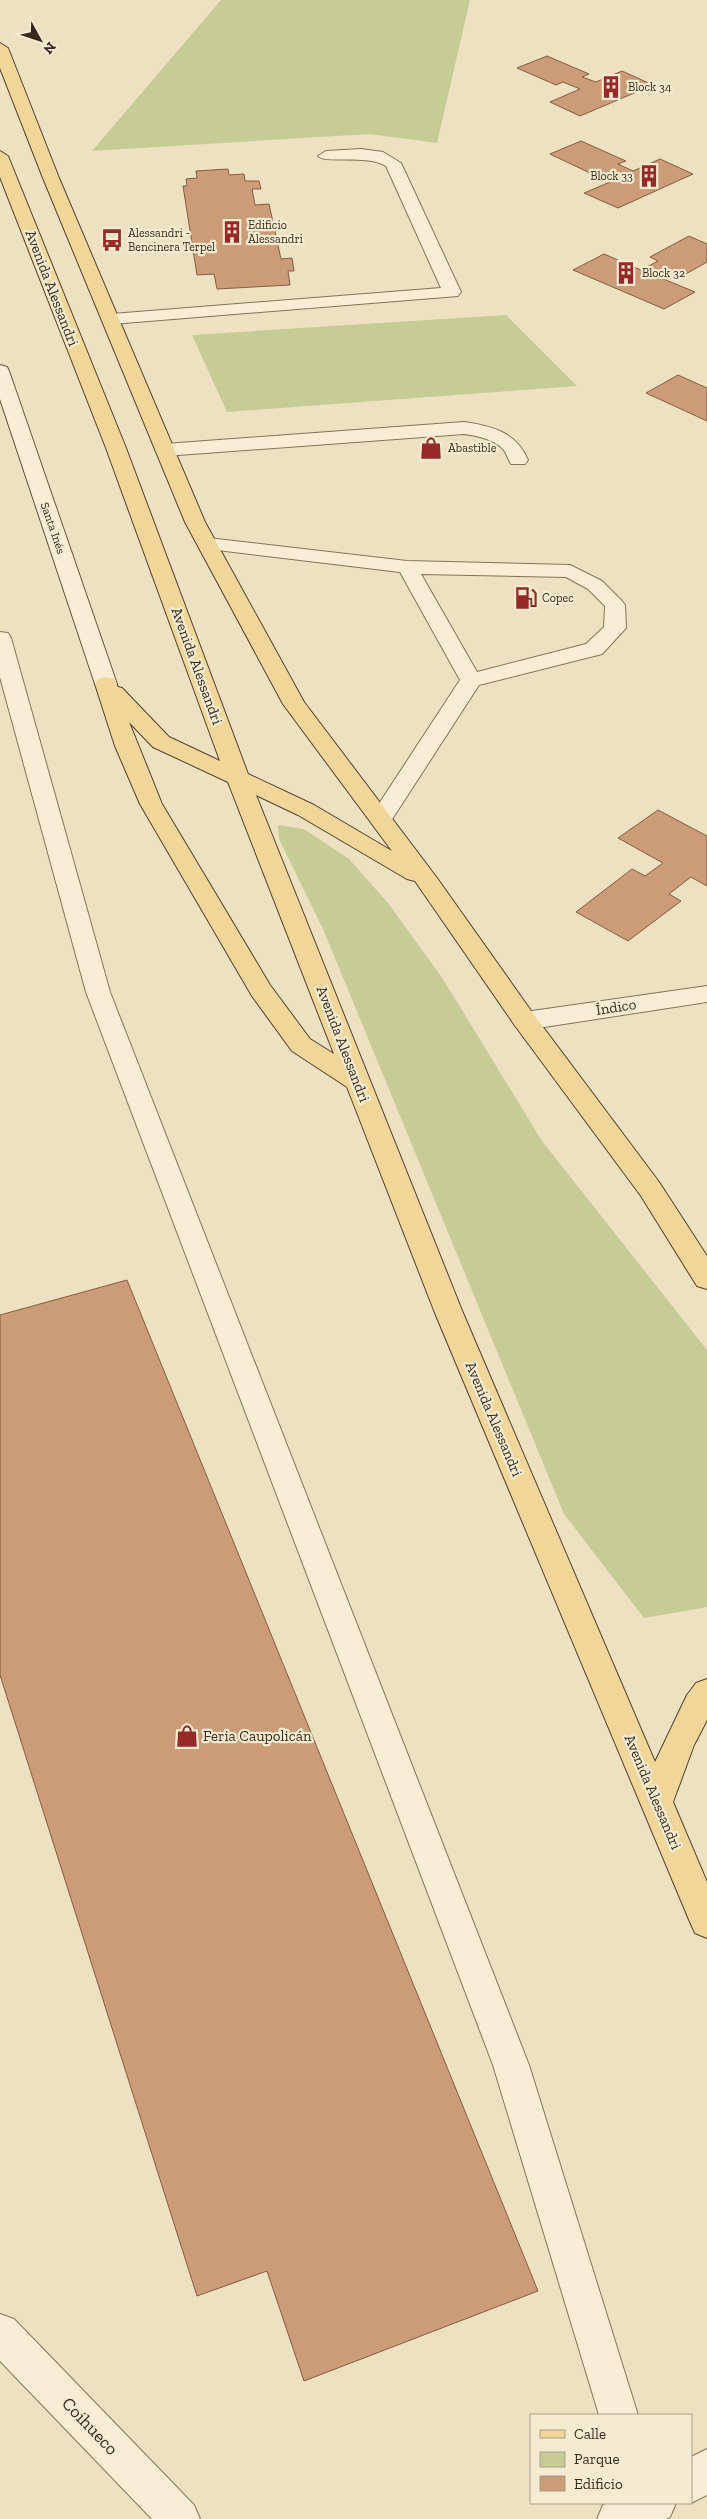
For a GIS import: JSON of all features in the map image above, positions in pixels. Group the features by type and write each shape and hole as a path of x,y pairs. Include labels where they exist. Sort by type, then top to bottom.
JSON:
{"main road":[{"path":"0,48 51,178 112,319 130,370 195,522 294,704 429,883 525,1021 650,1188 707,1279"},
{"path":"112,319 452,292 393,163 371,154 326,156"},
{"name":"Avenida Alessandri","path":"0,156 116,448 239,781 453,1322 707,1922"},
{"name":"Santa Inés","path":"0,371 106,684"},
{"path":"165,450 464,428 493,434 506,441 515,450 518,460"},
{"path":"208,544 407,567 570,571 595,584 614,605 615,628 594,649 471,680 381,819"},
{"path":"407,567 471,680"},
{"path":"0,638 98,992 511,2065 619,2414"},
{"path":"106,684 137,720 161,742 239,781 306,810 395,860 429,883"},
{"path":"106,684 126,746 152,804 174,846 261,990 301,1045 357,1081"},
{"name":"Índico","path":"525,1021 707,994"},
{"path":"657,1801 688,1724 696,1708 707,1693"},
{"name":"Coihueco","path":"0,2332 180,2519"},
{"path":"692,2482 707,2469"}],"green space":[{"path":"221,0 470,0 437,143 369,134 92,151"},
{"path":"506,315 577,386 227,412 192,335"},
{"path":"278,825 304,829 349,859 388,903 443,979 542,1141 707,1350 707,1607 644,1618 564,1514 323,929 279,839"}],"building":[{"name":"Block 34","path":"547,56 589,74 582,77 596,82 622,71 653,85 580,116 550,102 580,89 563,82 556,85 517,68"},
{"name":"Block 33","path":"581,141 626,161 618,164 633,171 660,159 693,174 618,208 584,193 617,179 599,171 592,174 550,154"},
{"name":"Edificio Alessandri","path":"228,169 229,175 244,174 245,181 259,181 261,189 252,189 255,205 269,204 281,259 292,258 294,271 288,271 290,285 217,289 214,274 197,275 183,186 187,186 186,179 197,178 196,171"},
{"name":"Block 32","path":"689,236 707,244 707,262 684,275 675,271 661,278 695,292 664,309 573,270 604,254 641,270 658,261 650,257"},
{"path":"678,375 707,388 707,421 646,393"},
{"path":"658,810 707,836 707,886 691,877 669,894 681,901 628,941 576,912 632,869 645,876 663,863 618,838"},
{"path":"127,1280 538,2291 304,2381 267,2271 197,2296 0,1675 0,1315"}],"place":[{"name":"Block 34","path":"611,87"},
{"name":"Block 33","path":"649,176"},
{"name":"Edificio Alessandri","path":"232,232"},
{"name":"Alessandri - Bencinera Terpel","path":"112,240"},
{"name":"Block 32","path":"626,273"},
{"name":"Abastible","path":"431,448"},
{"name":"Copec","path":"526,598"},
{"name":"Feria Caupolicán","path":"187,1736"}]}
